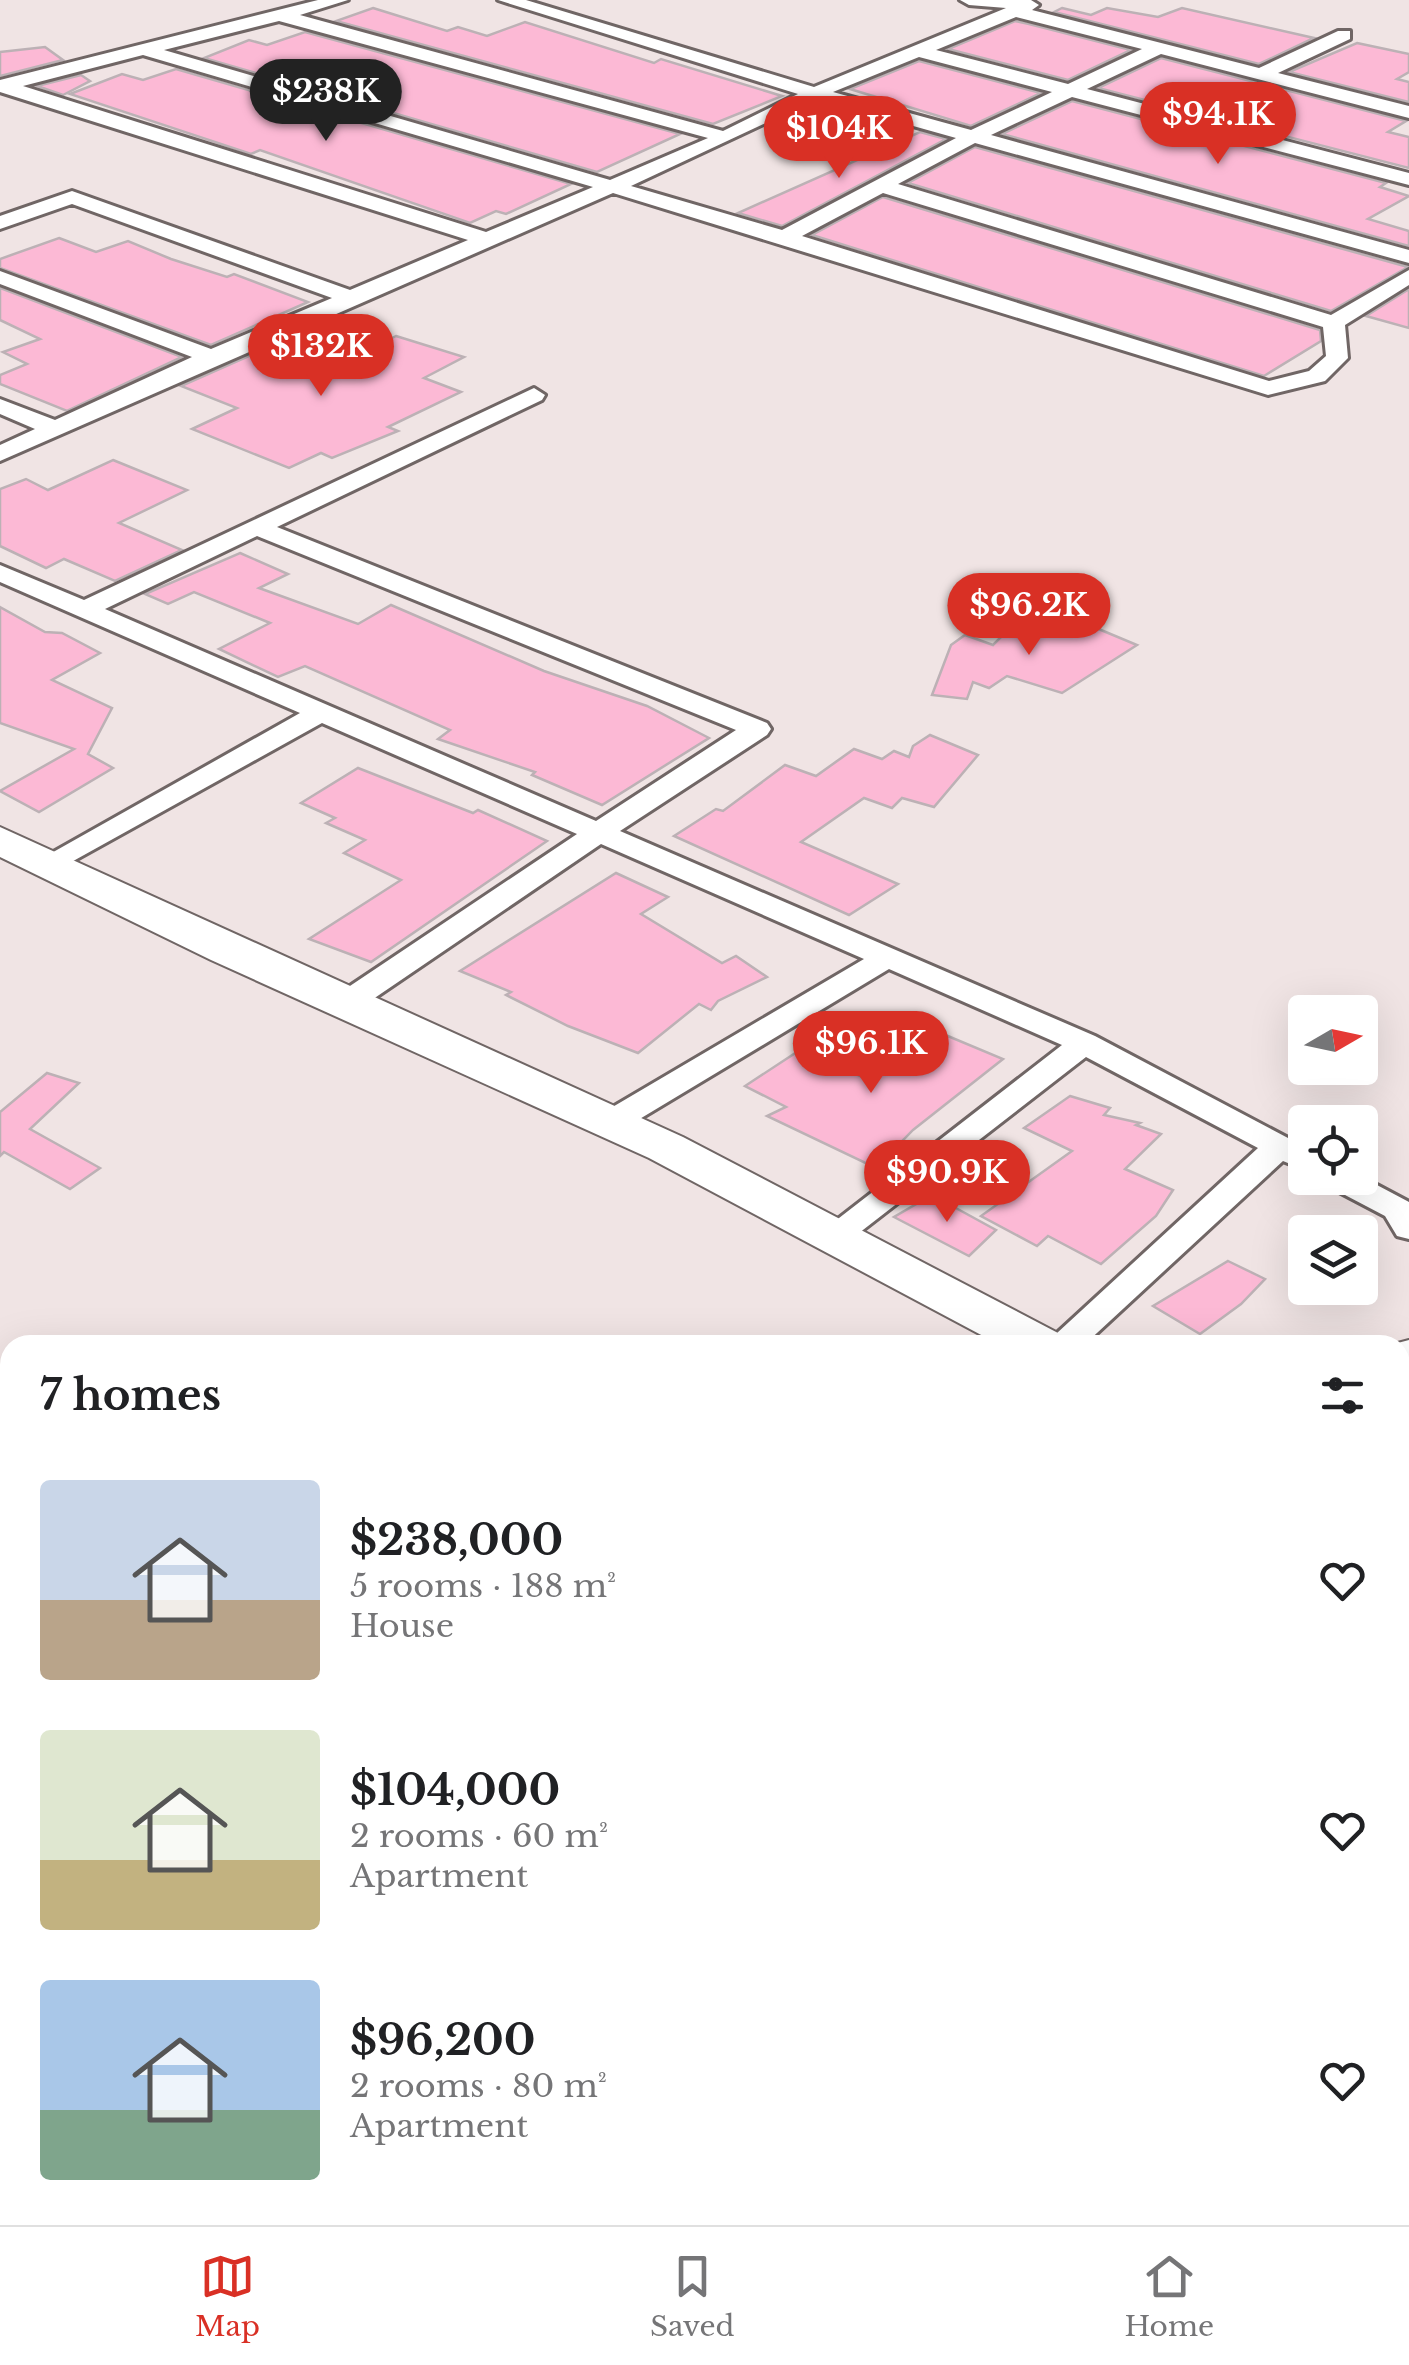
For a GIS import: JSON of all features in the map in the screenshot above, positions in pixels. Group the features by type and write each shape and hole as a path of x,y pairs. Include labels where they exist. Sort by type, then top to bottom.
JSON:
{"street":[{"path":"1,86 339,0"},
{"path":"507,0 815,93 1409,257"},
{"path":"0,454 211,356 725,137 815,93 1030,5 969,0"},
{"path":"1014,12 1409,112"},
{"path":"279,15 725,137"},
{"path":"1261,74 1344,35"},
{"path":"784,237 976,136 1160,48"},
{"path":"141,49 784,237 1268,388 1317,376 1337,358 1334,323"},
{"path":"918,51 1409,179"},
{"path":"1,86 486,238"},
{"path":"882,186 1334,323 1409,276"},
{"path":"0,223 72,197 350,297"},
{"path":"0,276 211,356"},
{"path":"87,608 534,394"},
{"path":"0,406 56,429"},
{"path":"256,527 757,729 463,921 342,1006"},
{"path":"0,573 1084,1043 1288,1151"},
{"path":"47,864 323,710"},
{"path":"0,840 342,1006 612,1122 838,1232 1022,1335"},
{"path":"612,1122 888,958"},
{"path":"838,1232 1084,1043"},
{"path":"1074,1335 1288,1156"},
{"path":"1371,1195 1396,1208 1409,1228"}],"building":[{"path":"373,8 447,31 458,27 487,36 525,22 654,63 661,59 782,96 713,124 336,21"},
{"path":"1062,8 1091,15 1107,8 1158,17 1182,8 1314,38 1259,64 1054,12"},
{"path":"1015,21 1131,50 1068,80 948,49"},
{"path":"305,32 680,134 597,172 204,58 249,40 267,45"},
{"path":"1357,43 1409,54 1409,72 1397,79 1409,82 1409,102 1289,72"},
{"path":"45,47 63,60 0,76 0,52"},
{"path":"1161,58 1406,121 1388,132 1409,137 1409,168 1098,88"},
{"path":"919,61 1041,93 971,126 850,89"},
{"path":"176,69 571,184 506,214 496,211 470,223 260,150 251,154 70,94 122,74 143,80"},
{"path":"81,75 90,81 63,95 37,86"},
{"path":"1072,101 1386,183 1380,187 1409,196 1368,219 1409,231 1409,246 1002,134"},
{"path":"920,132 946,139 782,226 738,213"},
{"path":"975,147 1408,267 1331,311 908,183"},
{"path":"883,197 1320,330 1321,341 1264,376 812,235"},
{"path":"59,238 96,252 128,241 171,259 227,277 234,274 308,302 211,345 0,268 0,259"},
{"path":"0,288 182,357 67,411 0,384 0,375 27,364 3,352 40,339 0,320"},
{"path":"1409,289 1409,328 1366,316"},
{"path":"396,336 464,357 424,378 461,392 388,427 398,431 332,458 321,453 289,468 192,429 237,408 181,386 276,344 337,366"},
{"path":"113,460 187,490 119,523 182,550 115,581 64,559 46,568 0,546 0,489 26,479 48,490"},
{"path":"240,553 288,574 259,588 358,624 391,605 544,671 647,706 709,738 602,805 532,775 535,772 438,739 450,730 305,666 278,677 219,649 270,623 194,592 168,604 145,594"},
{"path":"0,607 45,632 62,633 100,653 52,680 112,708 88,754 113,768 39,812 0,791 74,749 0,723"},
{"path":"1023,615 1080,630 1089,625 1137,645 1062,693 1007,676 989,688 973,682 967,699 932,695 951,645 965,635 993,645"},
{"path":"930,735 978,755 934,807 902,798 892,808 864,798 801,842 898,884 849,915 674,836 716,809 723,811 785,765 816,776 854,749 882,759 894,751 909,757 913,746"},
{"path":"358,768 473,813 478,810 547,841 371,962 309,939 401,880 344,853 365,840 326,823 335,818 301,803"},
{"path":"616,873 668,897 641,914 722,963 736,956 767,977 718,1001 711,1010 699,1004 638,1053 568,1026 506,995 511,992 460,971"},
{"path":"943,1034 1003,1059 913,1130 876,1168 767,1116 786,1107 745,1086 800,1050 865,1078"},
{"path":"47,1073 79,1083 30,1129 100,1168 70,1189 4,1152 0,1156 0,1112"},
{"path":"1070,1096 1110,1108 1104,1115 1140,1123 1136,1125 1161,1134 1125,1169 1173,1190 1156,1216 1101,1264 1048,1236 1037,1246 981,1216 1072,1151 1024,1128"},
{"path":"932,1195 996,1230 969,1256 894,1217"},
{"path":"1228,1261 1265,1279 1241,1304 1200,1334 1153,1306"}]}
